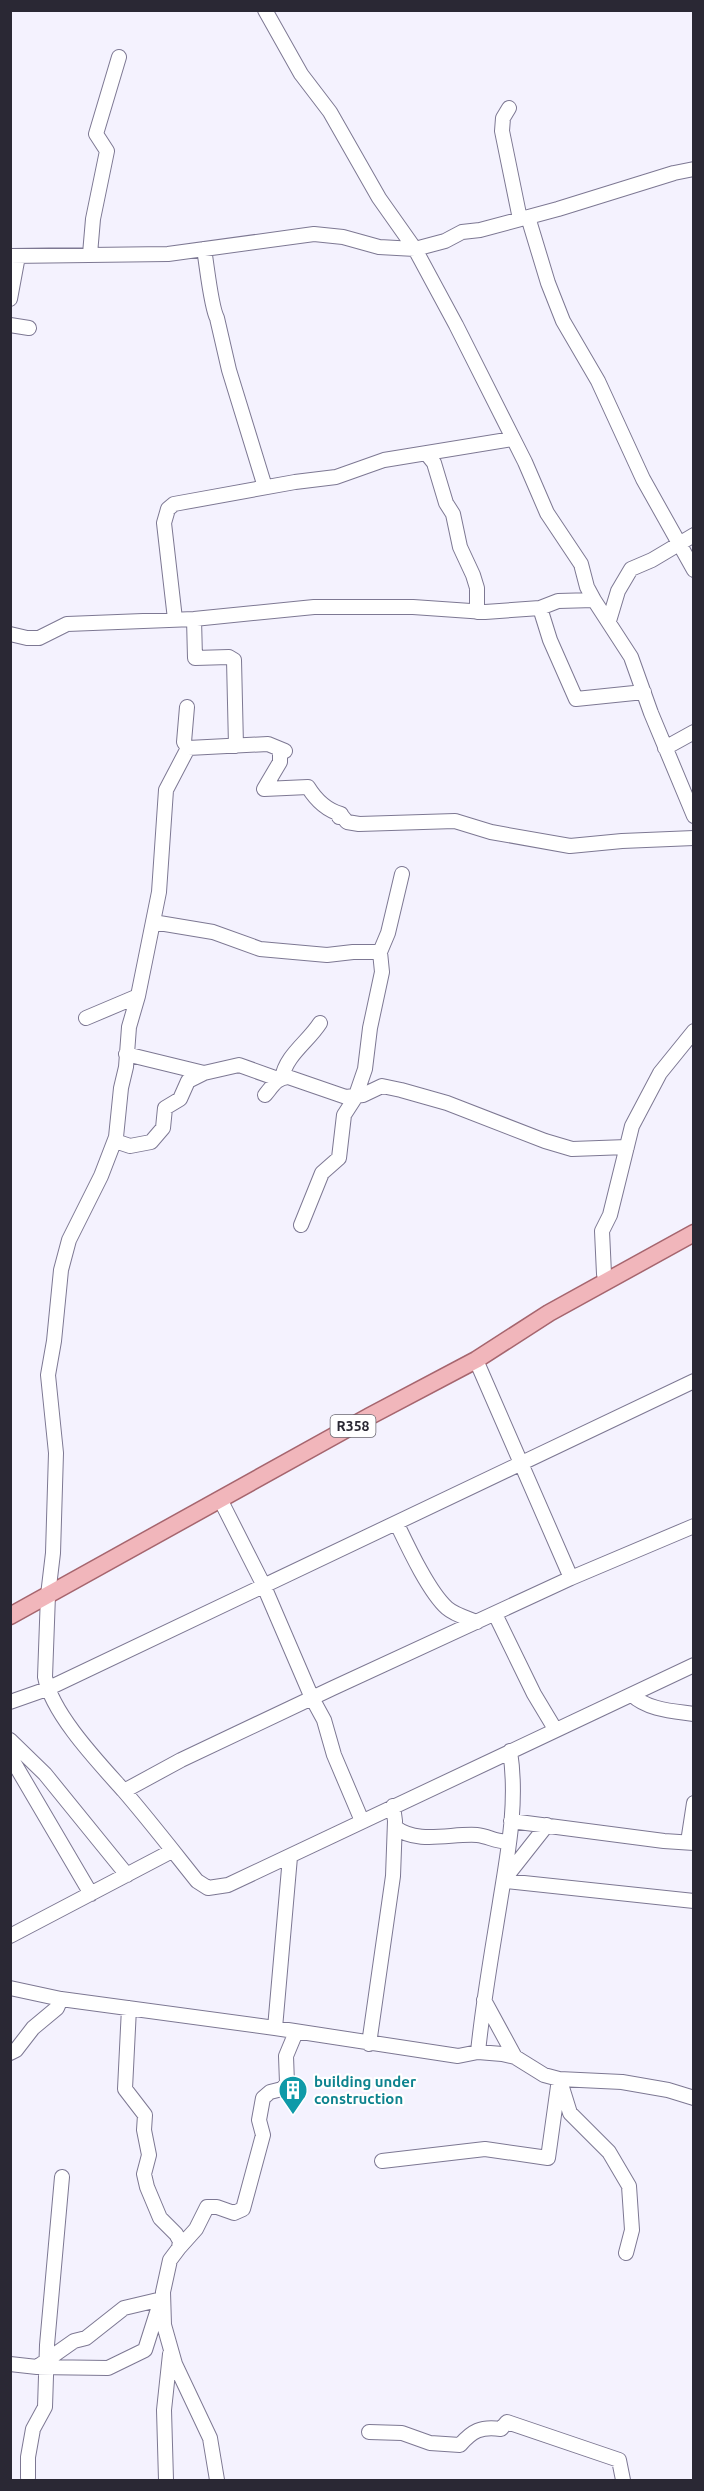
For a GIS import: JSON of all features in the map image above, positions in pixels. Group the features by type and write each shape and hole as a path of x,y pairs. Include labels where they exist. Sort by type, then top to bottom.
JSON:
{"main road":[{"name":"R358","path":"10,1616 221,1501 370,1416 476,1360 549,1312 693,1233"}],"street":[{"path":"265,10 301,74 330,112 379,198 415,249 456,325 525,462 547,513 581,564 594,600 631,657 693,816"},
{"path":"90,254 93,219 107,151 96,134 119,57"},
{"path":"509,108 503,118 502,127 524,218 563,321 598,381 643,479 680,542 693,570"},
{"path":"10,299 14,256 168,254 286,236 314,234 343,237 379,246 415,249 445,241 462,232 480,230 558,209 674,173 693,170"},
{"path":"204,249 213,311 217,318 229,370 265,487"},
{"path":"10,325 29,328"},
{"path":"175,619 164,523 168,509 174,504 265,487 336,477 384,460 512,439"},
{"path":"426,453 434,463 446,502 453,514 460,547 473,575 477,588 477,612"},
{"path":"609,621 618,591 631,569 639,564 652,561 693,535"},
{"path":"10,634 39,638 67,624 194,619 314,607 413,607 477,612 540,608 558,602 594,600"},
{"path":"540,608 550,640 576,699 644,692"},
{"path":"194,619 195,658 229,657 234,660 236,746"},
{"path":"187,707 184,742 188,748"},
{"path":"665,748 693,732"},
{"path":"188,748 270,745 285,751 280,753 280,762 264,789 308,787 314,797 328,809 341,814 339,817 342,816 347,822 366,824 454,821 491,832 570,846 693,838"},
{"path":"188,748 166,790 161,877 138,996 129,1027 115,1141 101,1176 69,1240 61,1270 48,1375 56,1453 54,1542 48,1595 45,1677 47,1689 73,1730 197,1881 202,1886 216,1888 290,1857 693,1665"},
{"path":"301,1225 322,1173 339,1158 344,1114 355,1098 365,1069 370,1028 382,972 380,952 388,933 402,874"},
{"path":"153,922 213,932 260,950 327,955 380,952"},
{"path":"86,1018 138,996"},
{"path":"265,1095 280,1078 288,1059 313,1034 320,1023"},
{"path":"607,1281 604,1274 602,1231 610,1215 632,1126 650,1090 693,1031"},
{"path":"678,1049 693,1044"},
{"path":"126,1054 204,1073"},
{"path":"115,1141 130,1146 151,1142 163,1128 165,1108 180,1099 188,1081 204,1073 239,1065 280,1078 288,1077 340,1096 355,1098 386,1086 447,1103 559,1146 582,1150 627,1147"},
{"path":"476,1360 571,1578"},
{"path":"10,1702 47,1689 263,1584 397,1524 693,1381"},
{"path":"221,1501 263,1584 312,1698 324,1720 334,1755 362,1821"},
{"path":"397,1524 414,1558 446,1607 454,1614 477,1622"},
{"path":"124,1791 181,1760 312,1698 571,1578 693,1527"},
{"path":"495,1614 534,1694 555,1729"},
{"path":"632,1695 639,1702 658,1708 693,1714"},
{"path":"10,1740 45,1774 127,1875"},
{"path":"478,2052 512,1821 514,1781 510,1751"},
{"path":"10,1756 91,1894"},
{"path":"512,1821 664,1841 691,1842 693,1803"},
{"path":"369,2044 393,1876 395,1827 393,1806"},
{"path":"505,1879 547,1825"},
{"path":"395,1827 407,1834 435,1837 478,1835 500,1842 509,1841"},
{"path":"10,1936 172,1851"},
{"path":"275,2028 290,1857"},
{"path":"505,1879 693,1901"},
{"path":"10,1988 61,1999 275,2028 369,2044 458,2056 478,2052 515,2057 538,2072 560,2079 622,2082 668,2090 693,2098"},
{"path":"10,2053 16,2050 33,2028 57,2007 61,1999"},
{"path":"484,2000 515,2057"},
{"path":"129,2008 125,2090 145,2115 144,2130 149,2156 144,2174 147,2187 160,2218 180,2239 179,2248"},
{"path":"10,2364 108,2368 145,2350 162,2299 170,2260 189,2238 207,2208 217,2207 234,2213 243,2209 263,2135 259,2120 263,2098 270,2092 282,2089 287,2083 286,2056 296,2032"},
{"path":"382,2161 485,2149 548,2158 560,2079"},
{"path":"560,2079 570,2113 609,2152 629,2186 632,2230 626,2253"},
{"path":"28,2478 28,2457 33,2429 45,2407 43,2365 62,2177"},
{"path":"43,2365 74,2341 86,2338 124,2308 162,2299"},
{"path":"162,2299 164,2325 170,2352 186,2392 197,2409 207,2432 217,2481"},
{"path":"166,2481 164,2410 170,2352"},
{"path":"369,2432 402,2433 430,2443 460,2445 470,2433 489,2427 501,2429 507,2422 619,2460 623,2481"}],"place":[{"name":"building under construction","path":"293,2116"}]}
